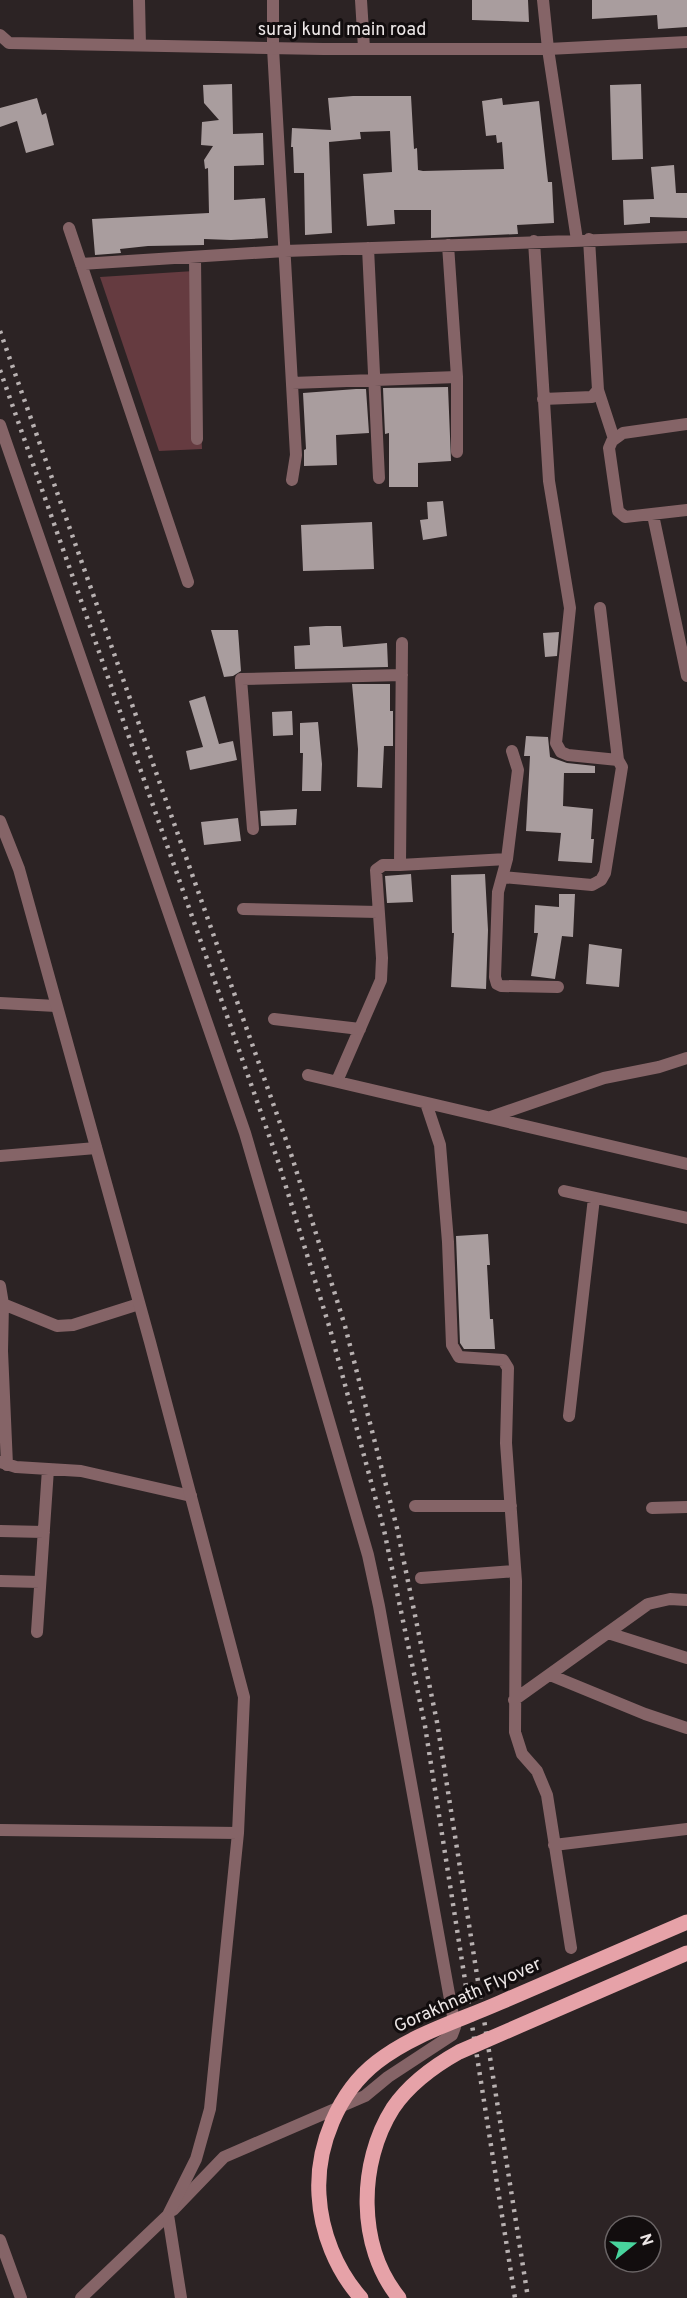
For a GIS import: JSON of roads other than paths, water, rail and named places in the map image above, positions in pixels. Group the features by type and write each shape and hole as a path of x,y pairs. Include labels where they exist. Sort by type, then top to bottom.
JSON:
{"main road":[{"name":"Gorakhnath Flyover","path":"361,2298 351,2287 337,2262 319,2209 318,2182 322,2154 335,2114 349,2091 376,2063 422,2035 687,1922"},
{"path":"399,2298 379,2263 371,2236 367,2206 368,2180 374,2150 393,2108 406,2092 438,2064 459,2052 687,1953"}],"street":[{"path":"139,0 140,45"},
{"path":"273,0 273,48 297,455 292,480"},
{"path":"362,0 364,48"},
{"path":"543,0 548,49 583,240 598,390 614,439"},
{"name":"suraj kund main road","path":"0,35 9,43 273,48 548,49 687,42"},
{"path":"69,228 188,582"},
{"path":"81,264 285,251 687,237"},
{"path":"534,241 549,481 570,608 556,743 561,752 568,755 618,760"},
{"path":"448,245 457,377 457,452"},
{"path":"368,248 379,478"},
{"path":"195,258 197,439"},
{"path":"292,383 457,377"},
{"path":"543,399 592,397 598,390"},
{"path":"687,424 623,433 614,439 609,448 618,511 625,518 687,510"},
{"path":"0,425 248,1143 368,1555 455,2027 452,2035 388,2077 365,2096 224,2157 168,2215 81,2298"},
{"path":"654,515 687,671"},
{"path":"502,876 592,885 601,880 605,873 622,767 618,760 600,608"},
{"path":"400,865 402,643"},
{"path":"253,829 241,679 402,675"},
{"path":"512,751 518,771 507,859 498,892 495,977 497,984 501,986 558,987"},
{"path":"0,820 19,869 244,1697 238,1833 210,2109 196,2158 168,2215 182,2298"},
{"path":"337,1082 381,980 382,958 376,870 382,866 507,859"},
{"path":"243,909 378,912"},
{"path":"0,1003 56,1006"},
{"path":"274,1018 360,1029"},
{"path":"489,1118 604,1078 659,1067 687,1058"},
{"path":"308,1075 687,1164"},
{"path":"426,1103 440,1145 448,1242 452,1345 459,1357 503,1360 508,1368 506,1443 515,1571 514,1701 517,1743 544,1784 547,1795 571,1948"},
{"path":"0,1156 96,1148"},
{"path":"564,1191 687,1218"},
{"path":"569,1416 594,1198"},
{"path":"0,1286 3,1304 3,1463 15,1467 81,1471 190,1496"},
{"path":"3,1304 57,1326 73,1324 139,1304"},
{"path":"37,1632 48,1469"},
{"path":"415,1506 511,1506"},
{"path":"652,1508 687,1507"},
{"path":"0,1531 44,1532"},
{"path":"421,1578 515,1571"},
{"path":"0,1581 40,1582"},
{"path":"514,1701 648,1604 670,1599 687,1600"},
{"path":"608,1633 687,1658"},
{"path":"550,1675 645,1714 687,1728"},
{"path":"554,1845 687,1829"},
{"path":"0,1830 238,1833"},
{"path":"0,2240 21,2298"}],"railway":[{"path":"0,331 292,1157 345,1326 397,1528 437,1722 528,2298"},
{"path":"0,370 278,1161 330,1329 384,1530 425,1726 515,2298"}]}
